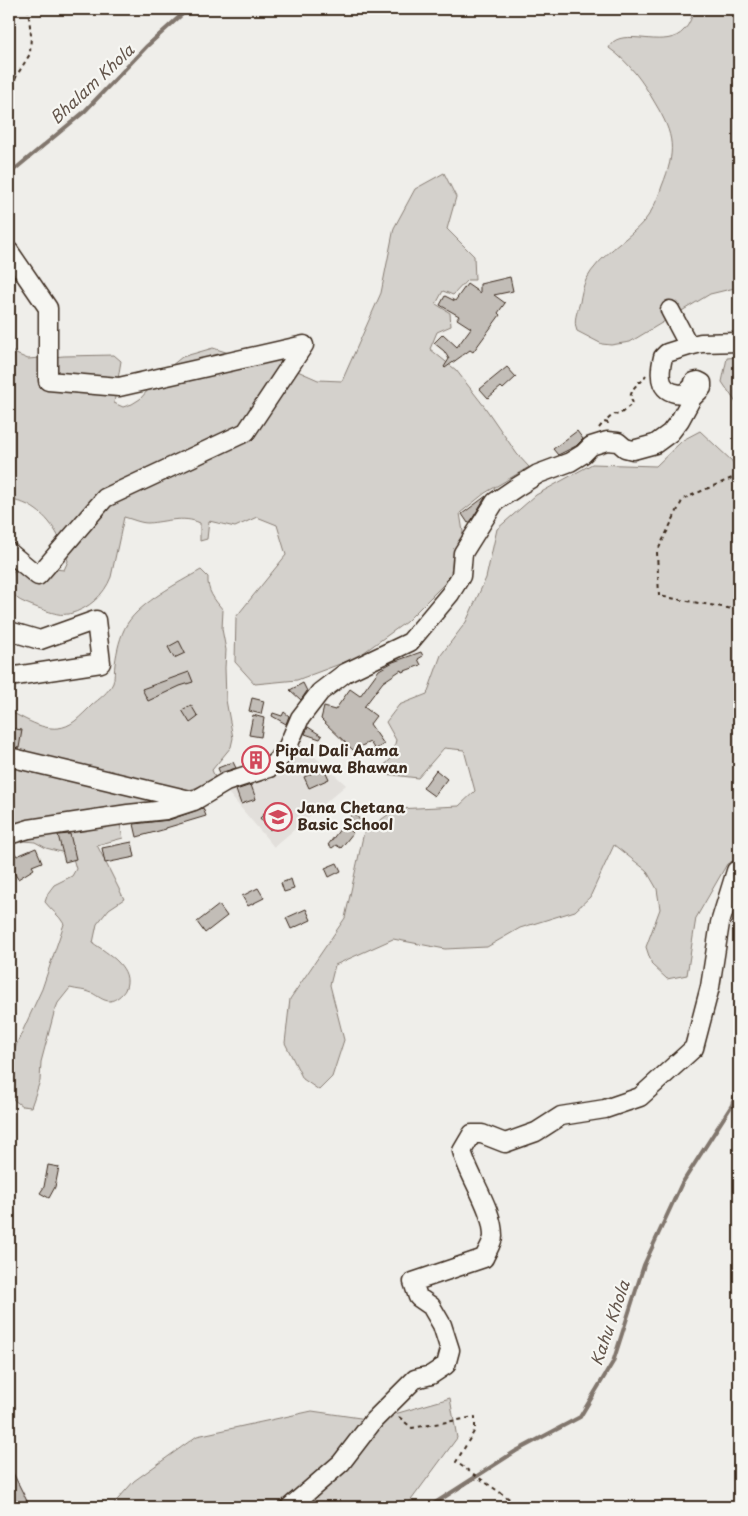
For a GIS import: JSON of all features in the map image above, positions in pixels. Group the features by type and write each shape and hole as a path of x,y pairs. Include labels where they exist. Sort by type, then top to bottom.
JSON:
{"street":[{"path":"9,251 48,308 48,381 120,387 304,345 246,432 106,498 38,576 9,552"},
{"path":"670,310 690,346"},
{"path":"9,835 29,829 166,810 194,801 226,782 269,768 285,753 300,718 320,692 346,673 410,642 450,594 462,576 463,553 495,502 538,474 570,462 583,454 592,445 607,441 618,442 625,448 633,450 655,444 670,433 680,420 692,398 702,388 702,383 698,381 694,382 694,385 686,394 676,394 668,391 660,373 663,357 668,353 701,343 739,342"},
{"path":"9,631 40,640 96,620 101,663 9,677"},
{"path":"9,756 194,801"},
{"path":"290,1507 341,1463 374,1420 415,1379 431,1376 446,1365 450,1350 442,1325 431,1306 418,1297 414,1282 484,1258 493,1236 488,1212 465,1163 462,1151 467,1141 472,1134 482,1134 505,1143 536,1132 561,1116 605,1109 640,1097 694,1048 710,987 720,923 738,871"}],"path":[{"path":"9,94 17,75 30,54 31,35 28,9"},
{"path":"592,445 597,440 595,435 601,425 604,422 608,423 608,420 614,414 619,415 633,403 630,397 633,388 641,382 644,376 662,363"},
{"path":"739,475 683,499 657,552 659,596 739,610"},
{"path":"387,1407 412,1428 475,1418 475,1430 456,1462 521,1507"}],"shaded area":[{"path":"694,9 739,9 739,287 710,294 630,342 611,345 602,344 577,331 576,316 584,285 598,263 638,228 648,216 667,174 671,153 670,135 662,115 629,66 609,48 613,42 628,37 658,39 677,36 688,25"},
{"path":"444,173 456,197 447,229 474,256 475,280 467,280 453,295 443,291 436,304 450,313 451,326 437,332 430,349 456,370 484,406 517,454 529,467 485,493 460,513 463,532 449,579 406,622 356,658 297,680 255,684 235,662 236,617 286,555 277,525 257,517 235,527 209,521 207,539 200,541 200,523 194,521 181,519 148,523 124,517 111,577 104,590 89,605 76,612 61,614 37,608 16,598 12,592 10,581 17,565 64,570 68,561 62,544 49,522 28,505 9,499 9,349 28,359 114,355 121,361 114,403 123,407 140,399 166,370 182,357 213,348 232,354 277,358 284,365 318,380 342,381 381,293 394,228 415,189"},
{"path":"739,357 739,407 722,382 727,358"},
{"path":"700,431 732,461 739,474 739,859 727,864 696,918 687,975 667,979 652,965 646,947 660,909 657,889 646,870 614,845 590,897 575,911 520,928 487,947 445,949 393,939 335,965 330,985 344,1040 332,1077 319,1090 303,1079 285,1043 290,999 345,918 364,832 396,809 459,806 475,791 464,750 444,748 418,778 376,773 391,759 396,740 386,722 399,705 427,694 441,655 466,622 486,578 497,529 536,495 592,464 656,466 683,440"},
{"path":"201,570 208,577 210,591 223,610 222,629 226,650 226,700 233,738 231,747 212,770 216,780 161,801 120,825 123,838 97,845 124,899 109,909 97,924 93,943 112,956 123,968 127,982 125,990 119,997 107,1001 90,992 70,988 58,1003 54,1013 41,1062 40,1081 31,1107 22,1106 9,1093 9,1068 17,1043 42,989 64,924 45,902 48,893 54,885 72,876 76,869 73,858 65,853 46,848 35,842 9,842 9,711 33,723 50,728 67,726 75,721 104,695 114,681 118,648 127,624 133,616 161,594"},
{"name":"Jana Chetana Basic School","path":"296,740 346,785 274,847 224,788"},
{"path":"450,1398 457,1438 406,1507 111,1507 134,1481 197,1436 312,1411 374,1420"}],"building":[{"path":"510,277 513,291 494,295 505,303 498,313 500,315 473,352 470,350 445,368 449,359 444,351 434,343 443,334 457,347 471,328 457,319 459,316 440,305 445,296 455,301 467,284 480,293 480,284"},
{"path":"507,367 516,377 503,389 501,387 488,398 480,389"},
{"path":"577,431 583,439 576,446 558,455 553,449"},
{"path":"486,496 471,521 468,523 462,514"},
{"path":"179,641 185,653 174,658 168,647"},
{"path":"421,652 423,656 418,659 421,665 402,672 401,670 383,682 364,707 376,716 370,724 384,744 375,750 370,742 353,750 321,719 324,707 335,710 350,689 360,696 379,670 393,662"},
{"path":"189,672 193,682 148,701 142,689"},
{"path":"303,683 307,691 301,700 290,690"},
{"path":"252,698 264,701 261,714 249,711"},
{"path":"191,705 198,717 190,723 182,710"},
{"path":"284,712 289,716 286,724 272,716 273,713 282,716"},
{"path":"253,715 264,718 261,737 249,735"},
{"path":"308,727 322,736 320,739 305,734"},
{"path":"9,728 22,730 19,748 9,746"},
{"path":"233,762 236,768 220,773 218,768"},
{"path":"324,768 329,779 309,788 304,777"},
{"path":"436,770 447,779 434,796 423,788"},
{"path":"251,785 256,799 241,804 236,790"},
{"path":"277,801 288,813 270,830 260,818"},
{"path":"203,808 206,816 137,837 134,824 169,820"},
{"path":"354,813 361,821 351,831 353,833 341,848 336,845 332,848 328,845 343,823"},
{"path":"70,834 76,859 65,862 58,835"},
{"path":"132,842 135,857 105,863 102,848"},
{"path":"9,845 17,856 36,848 42,862 32,866 34,869 18,879 9,865"},
{"path":"337,863 341,871 329,877 325,868"},
{"path":"291,879 294,889 284,892 281,883"},
{"path":"258,888 264,898 248,906 242,896"},
{"path":"219,905 227,916 205,933 197,922"},
{"path":"306,909 311,920 291,929 286,918"},
{"path":"48,1165 59,1167 55,1187 49,1198 40,1193 44,1187"},
{"path":"9,1465 30,1507 18,1507 9,1489"}],"waterway":[{"name":"Bhalam Khola","path":"9,174 84,112 147,46 188,9"},
{"name":"Kahu Khola","path":"433,1507 435,1503 516,1451 580,1417 613,1362 644,1265 681,1185 732,1105 739,1084"}],"place":[{"name":"Pipal Dali Aama Samuwa Bhawan","path":"256,760"},
{"name":"Jana Chetana Basic School","path":"278,817"}]}
